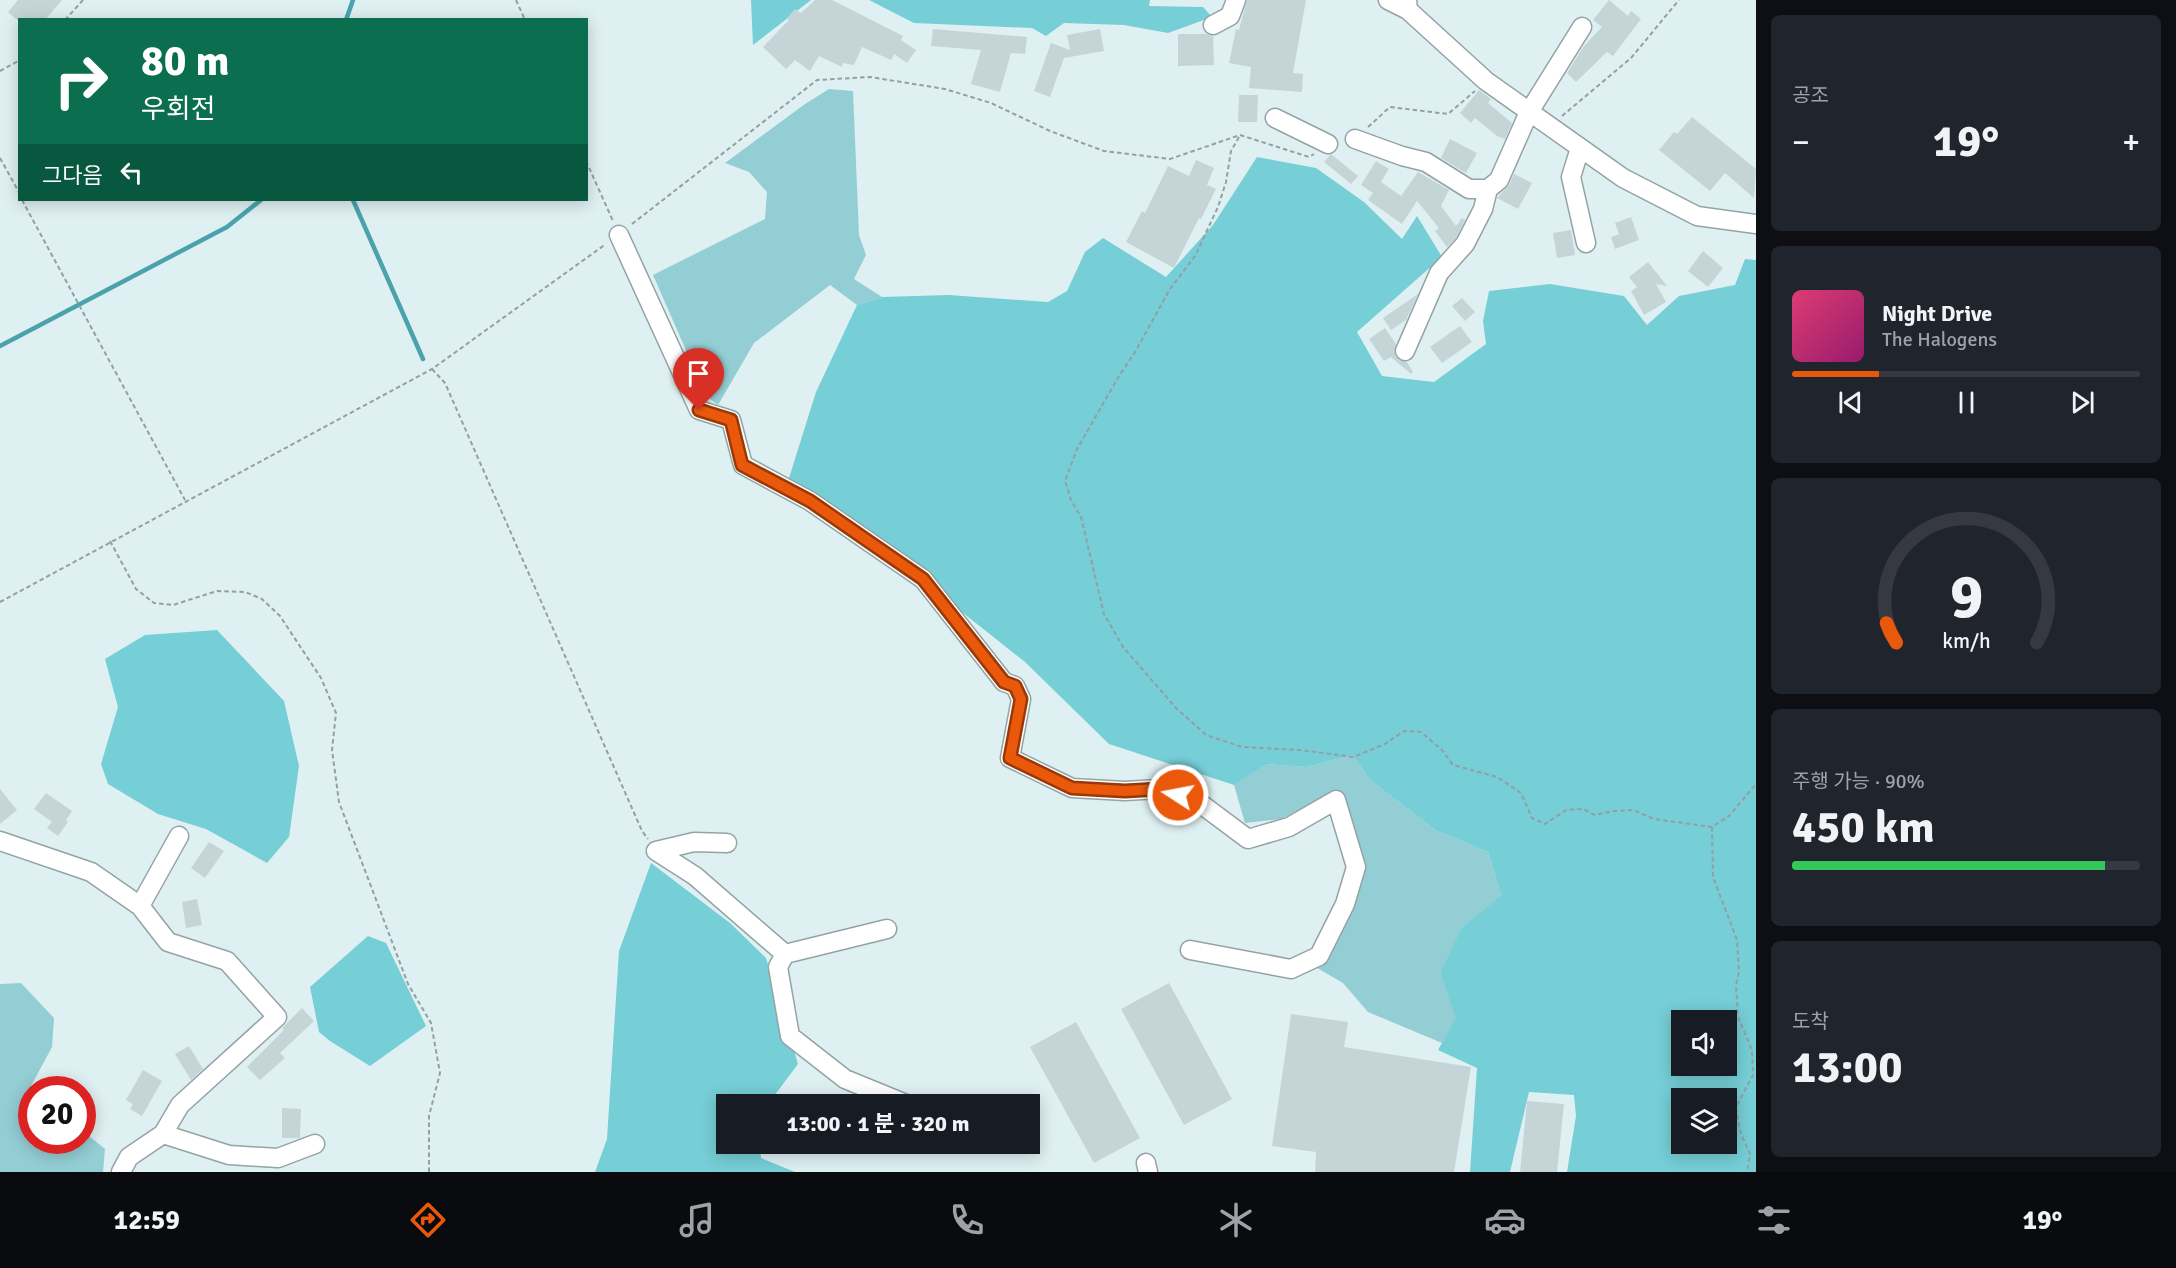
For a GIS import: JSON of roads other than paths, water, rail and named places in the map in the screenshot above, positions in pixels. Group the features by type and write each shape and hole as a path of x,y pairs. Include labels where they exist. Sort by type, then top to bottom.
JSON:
{"street":[{"path":"1213,25 1230,16 1236,0"},
{"path":"1388,0 1408,5 1485,81 1623,178 1697,216 1756,225"},
{"path":"1355,139 1426,162 1469,189 1488,189 1499,180 1529,112 1582,27"},
{"path":"1275,118 1328,144"},
{"path":"1580,148 1570,177 1586,243"},
{"path":"1405,351 1439,273 1465,244 1484,209 1488,189"},
{"path":"619,235 699,410 731,420 742,465 810,501 923,579 1004,682 1015,686 1021,699 1010,758 1072,788 1125,791 1159,789 1197,801 1248,839 1289,827 1336,800 1356,867 1345,904 1319,956 1291,969 1190,950"},
{"path":"140,906 179,836"},
{"path":"0,841 91,872 140,906 168,942 227,961 277,1017 180,1105 163,1134 129,1157 121,1172"},
{"path":"727,843 694,842 656,851 695,876 785,954"},
{"path":"882,1094 845,1079 790,1036 778,967 785,954 887,929"},
{"path":"163,1134 229,1155 278,1158 315,1144"}],"waterway":[{"path":"347,18 353,0"},
{"path":"0,346 227,227 260,201"},
{"path":"353,201 423,359"}]}
